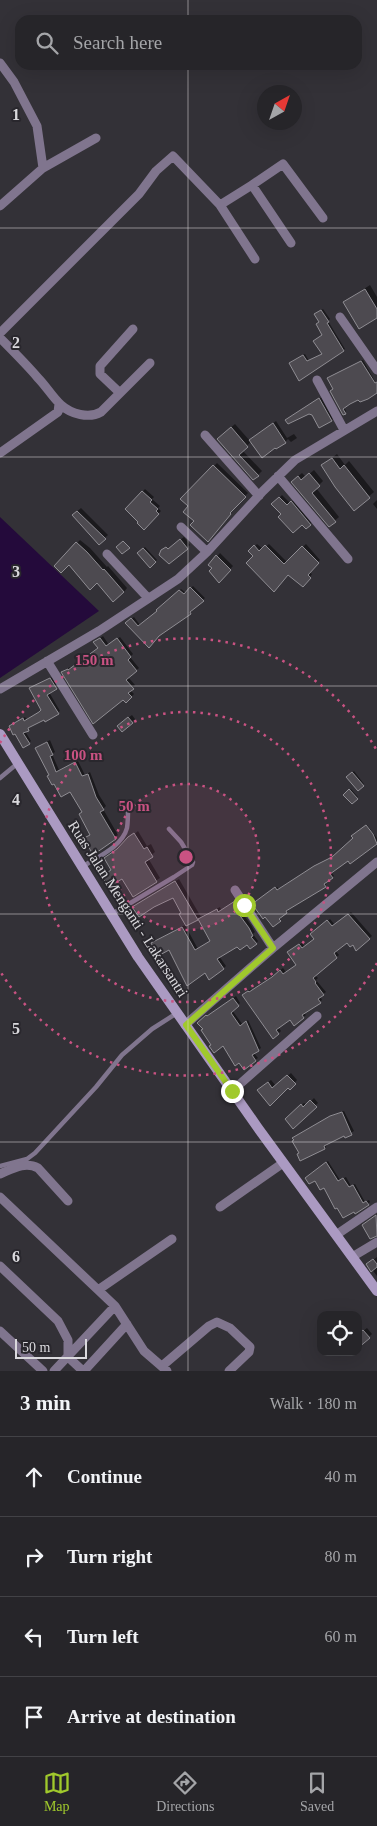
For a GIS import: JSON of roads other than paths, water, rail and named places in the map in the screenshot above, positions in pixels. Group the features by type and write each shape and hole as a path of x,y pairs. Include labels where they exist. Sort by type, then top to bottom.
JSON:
{"main road":[{"name":"Ruas Jalan Menganti - Lakarsantri","path":"0,734 111,915 177,1013 377,1292"}],"street":[{"path":"0,63 14,82 37,126 43,168"},
{"path":"0,206 43,168 96,138"},
{"path":"0,333 139,194 156,172 173,156 220,205 256,259"},
{"path":"220,205 283,164 324,218"},
{"path":"252,185 292,243"},
{"path":"340,317 377,370"},
{"path":"120,393 100,374 100,366 133,329"},
{"path":"0,338 38,377 60,404 86,416 101,412 150,363"},
{"path":"317,380 344,430"},
{"path":"0,453 58,412 60,404"},
{"path":"0,689 105,627 178,579 207,552 294,460 344,430 376,415"},
{"path":"205,435 259,496"},
{"path":"278,476 348,559"},
{"path":"180,527 207,552"},
{"path":"107,554 148,598"},
{"path":"47,662 93,735"},
{"path":"186,1025 273,948 377,862"},
{"path":"235,890 273,948"},
{"path":"232,1091 317,1016"},
{"path":"220,1207 283,1163"},
{"path":"0,1174 19,1166 33,1165 68,1201"},
{"path":"0,1197 115,1306 144,1351 164,1368 209,1326 217,1322 230,1328 250,1347 249,1352 229,1371"},
{"path":"336,1235 377,1207"},
{"path":"98,1290 172,1239"},
{"path":"352,1257 377,1242"},
{"path":"0,1266 58,1321 68,1340 68,1357 83,1371 127,1324"},
{"path":"54,1371 115,1306"},
{"path":"0,1331 43,1371"}],"lane":[{"path":"0,778 18,763"},
{"path":"82,867 107,851 123,836 126,828 128,808"},
{"path":"111,915 192,865 193,862 189,855 169,830"},
{"path":"0,1166 27,1159 35,1153 77,1108 122,1055 152,1029 177,1013"}]}
